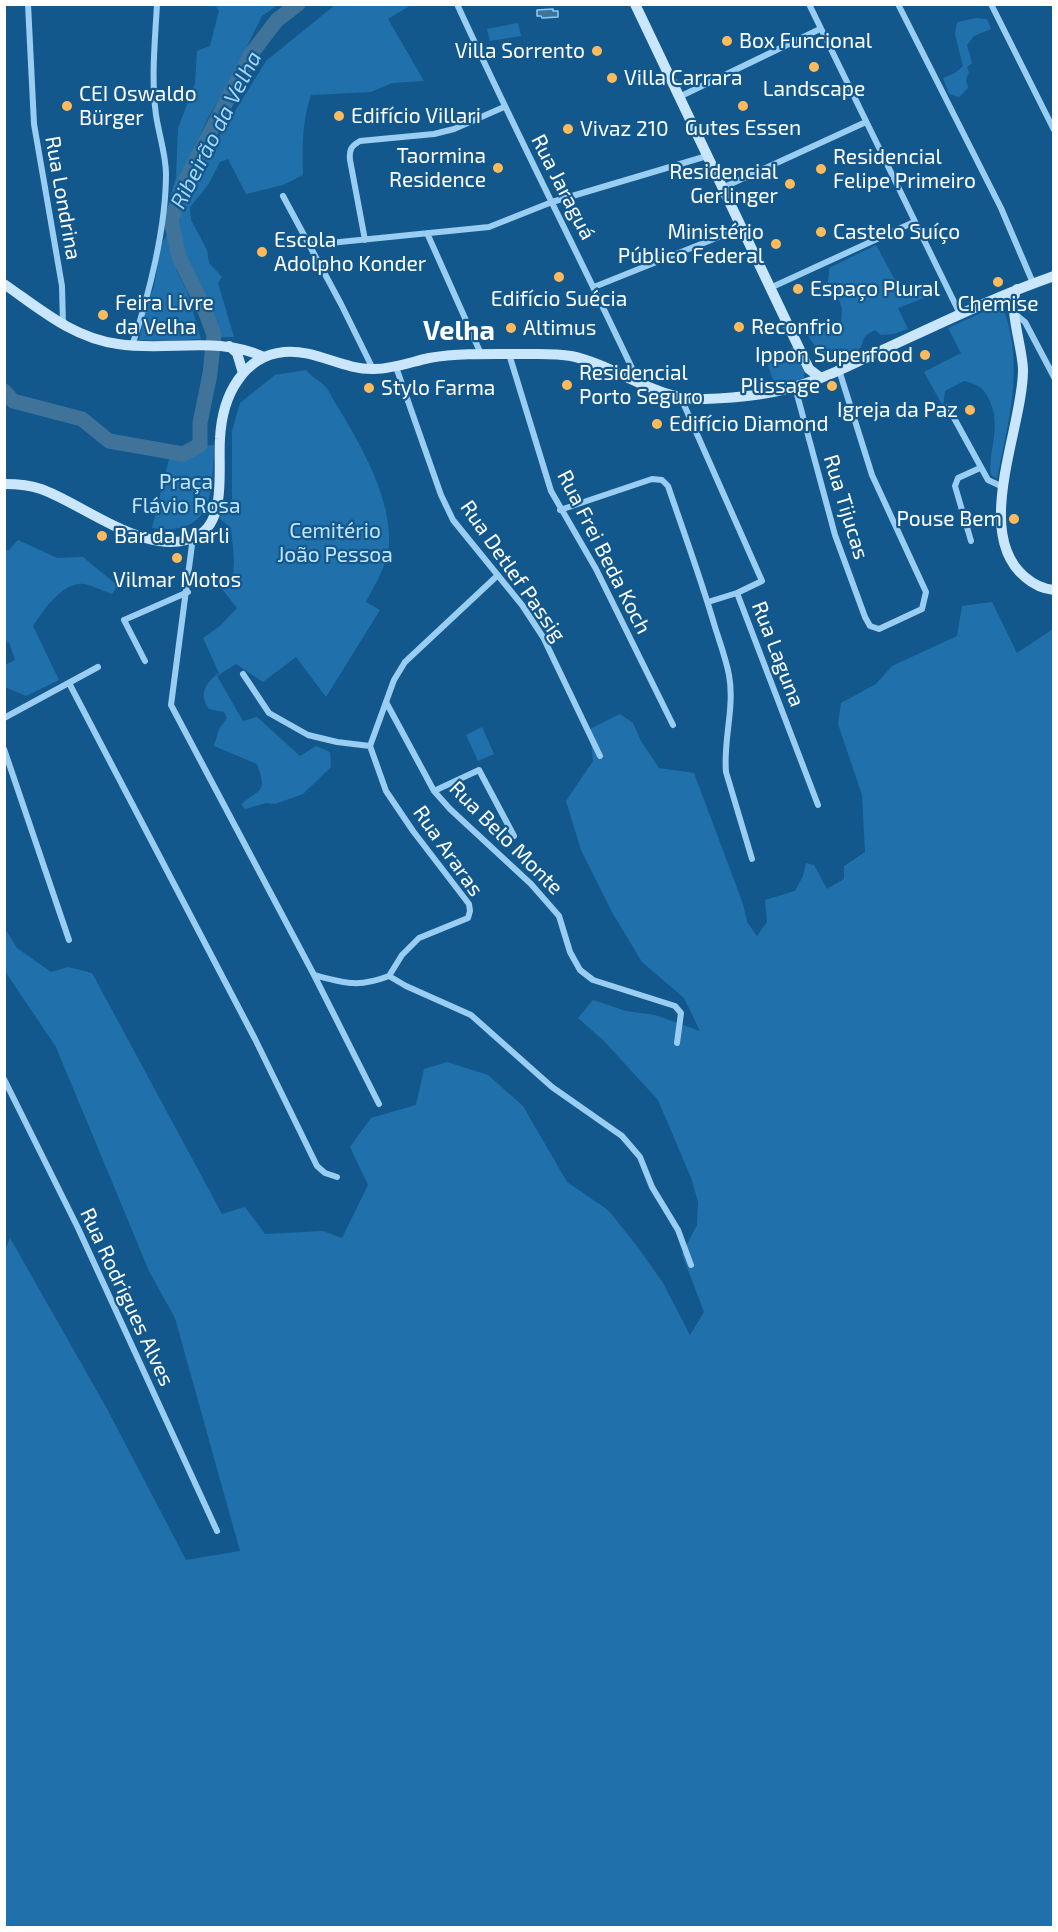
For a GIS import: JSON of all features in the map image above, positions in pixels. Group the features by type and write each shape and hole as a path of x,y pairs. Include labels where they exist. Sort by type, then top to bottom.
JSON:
{"main road":[{"path":"635,4 809,369 821,378"},
{"path":"4,284 63,325 87,338 132,346 196,345 231,348 257,358 285,352 306,353 350,367 373,369 396,367 431,358 509,354 569,356 605,367 639,384 681,398 708,399 757,394 800,386 985,303 1053,276"},
{"path":"1017,290 1013,297 1013,312 1023,369 1003,487 1002,535 1006,552 1012,564 1022,575 1039,586 1053,590"},
{"path":"985,303 1002,305 1013,312"},
{"path":"231,348 257,358"},
{"path":"231,348 245,371"},
{"path":"4,484 39,488 136,535 166,542 193,537 204,531 212,522 217,510 223,414 230,394 245,371 257,358"},
{"path":"800,386 809,369"}],"street":[{"name":"Rua Londrina","path":"28,4 34,124 62,286 63,325"},
{"path":"132,346 150,282 163,216 166,172 156,114 154,73 157,4"},
{"name":"Rua Jaraguá","path":"457,4 504,107 594,287 639,384"},
{"path":"808,4 960,314"},
{"path":"898,4 1001,208 1033,283"},
{"path":"991,4 1053,130"},
{"path":"679,97 820,29"},
{"path":"365,240 350,160 349,152 353,145 360,141 435,134 473,123 504,107"},
{"path":"722,188 866,122"},
{"path":"310,245 489,227 552,202 707,156"},
{"path":"283,196 373,369"},
{"path":"770,288 914,222"},
{"path":"594,287 741,228"},
{"path":"426,233 481,355"},
{"path":"1013,312 1025,322 1053,377"},
{"name":"Rua Frei Beda Koch","path":"509,354 551,491 596,569 673,725"},
{"name":"Rua Detlef Passig","path":"396,367 441,495 453,520 498,575 543,637 600,756"},
{"name":"Rua Tijucas","path":"800,386 843,555 865,617 870,626 879,629 922,609 926,592 872,475 839,370"},
{"name":"Rua Laguna","path":"681,398 762,580 737,592 818,805"},
{"path":"948,407 988,480 1003,487"},
{"path":"971,541 954,486 958,478 980,468"},
{"path":"560,510 652,479 662,480 668,486 708,602 729,673 731,693 725,757 726,772 752,859"},
{"path":"193,537 188,592 171,705 314,975 379,1104"},
{"path":"243,674 270,713 308,735 337,742 370,746 394,681 405,662 498,575"},
{"path":"145,661 124,620 188,592"},
{"path":"708,602 737,592"},
{"path":"4,718 98,668"},
{"path":"69,683 255,1039 317,1166 325,1173 337,1177"},
{"name":"Rua Belo Monte","path":"386,702 434,791 450,810 531,884 559,915 570,952 580,970 593,980 675,1006 681,1013 677,1042"},
{"name":"Rua Araras","path":"370,746 386,791 413,831 469,904 470,911 468,918 419,938 402,955 389,976"},
{"path":"4,749 69,940"},
{"path":"434,791 479,770 514,836"},
{"path":"314,975 347,984 372,983 389,976 471,1015 552,1087 622,1136 640,1157 652,1187 678,1230 691,1265"},
{"name":"Rua Rodrigues Alves","path":"4,1079 78,1228 217,1531"}],"green space":[{"path":"215,5 278,5 262,16 229,83 209,116 168,204 176,178 178,128 195,84 197,51 210,46 219,11"},
{"path":"335,5 411,5 388,19 424,81 392,83 371,92 311,95 304,125 303,175 283,185 246,194 228,159 220,162 208,185 190,207 191,220 207,250 209,263 222,277 218,283 234,337 218,337 187,262 174,223 209,153 266,61"},
{"path":"976,18 987,19 991,29 974,36 967,45 972,63 967,67 968,88 959,97 949,94 943,78 955,73 963,66 955,34 957,22"},
{"path":"518,23 521,36 490,41 487,29"},
{"path":"169,232 177,271 187,291 201,339 139,340 147,304 154,287 161,244"},
{"path":"876,245 900,293 919,286 929,286 932,295 898,308 908,329 894,334 881,335 875,330 864,338 858,351 845,358 830,361 817,349 808,336 811,332 824,331 841,325 842,308 837,295 827,292 829,268"},
{"path":"992,308 1005,313 1011,334 1014,376 997,479 991,475 995,423 987,395 978,386 964,381 945,391 943,406 924,372 961,353 948,328"},
{"path":"793,347 805,369 804,378 794,383 775,386 766,359"},
{"name":"Cemitério João Pessoa","path":"306,370 328,390 366,457 381,492 386,511 389,546 383,568 366,602 380,610 326,697 296,657 263,682 236,664 217,676 243,721 257,717 300,756 316,746 330,752 331,767 303,794 275,804 266,803 245,809 241,804 258,792 262,785 257,764 214,746 219,729 227,718 224,712 209,709 204,698 207,684 219,673 203,638 220,626 237,608 219,585 233,580 234,559 231,528 219,518 232,500 232,431 240,403 275,375"},
{"name":"Praça Flávio Rosa","path":"214,445 212,479 206,508 188,525 172,529 152,528 169,459 188,457 203,446"},
{"path":"18,540 57,558 83,557 118,586 112,594 85,584 77,584 62,591 48,605 33,626 59,680 26,696 5,687 5,665 15,660 9,642 5,643 5,550 9,550"},
{"path":"992,602 1017,653 1053,629 1053,1927 5,1927 4,1253 10,1238 106,1407 186,1560 240,1551 175,1318 149,1271 56,1047 5,971 4,927 17,948 51,972 68,967 92,973 222,1214 245,1207 265,1234 323,1231 342,1238 368,1185 350,1147 371,1118 416,1105 424,1069 447,1062 488,1075 523,1106 567,1182 608,1210 637,1246 663,1283 690,1335 704,1312 682,1254 697,1225 698,1202 692,1180 658,1100 604,1041 578,1018 593,1000 626,1011 655,1015 700,1031 684,998 642,962 612,912 581,850 566,801 593,761 590,729 620,714 633,723 641,741 659,768 694,773 743,904 747,922 757,936 767,922 765,900 795,891 803,876 806,863 814,865 827,889 844,879 844,866 865,852 862,795 838,724 841,703 876,684 892,666 957,636 962,606"},
{"path":"482,727 494,754 478,761 466,735"}],"shaded area":[{"path":"553,9 553,11 558,11 558,17 537,16 537,10"}],"waterway":[{"name":"Ribeirão da Velha","path":"4,391 13,401 82,419 109,441 183,454 200,445 200,423 210,374 214,335 204,308 179,257 171,220 185,181 251,54 277,20 298,4"}],"place":[{"name":"Box Funcional","path":"727,41"},
{"name":"Villa Sorrento","path":"597,51"},
{"name":"Landscape","path":"814,67"},
{"name":"Villa Carrara","path":"612,78"},
{"name":"CEI Oswaldo Bürger","path":"67,106"},
{"name":"Gutes Essen","path":"743,106"},
{"name":"Edifício Villari","path":"339,116"},
{"name":"Vivaz 210","path":"568,129"},
{"name":"Taormina Residence","path":"498,168"},
{"name":"Residencial Felipe Primeiro","path":"821,169"},
{"name":"Residencial Gerlinger","path":"790,184"},
{"name":"Castelo Suíço","path":"821,232"},
{"name":"Ministério Público Federal","path":"776,244"},
{"name":"Escola Adolpho Konder","path":"262,252"},
{"name":"Edifício Suécia","path":"559,277"},
{"name":"Chemise","path":"998,282"},
{"name":"Espaço Plural","path":"798,289"},
{"name":"Feira Livre da Velha","path":"103,315"},
{"name":"Reconfrio","path":"739,327"},
{"name":"Altimus","path":"511,328"},
{"name":"Ippon Superfood","path":"925,355"},
{"name":"Residencial Porto Seguro","path":"567,385"},
{"name":"Plissage","path":"832,386"},
{"name":"Stylo Farma","path":"369,388"},
{"name":"Igreja da Paz","path":"970,410"},
{"name":"Edifício Diamond","path":"657,424"},
{"name":"Pouse Bem","path":"1014,519"},
{"name":"Bar da Marli","path":"102,536"},
{"name":"Vilmar Motos","path":"177,558"}],"district":[{"name":"Velha","path":"459,331"}]}
